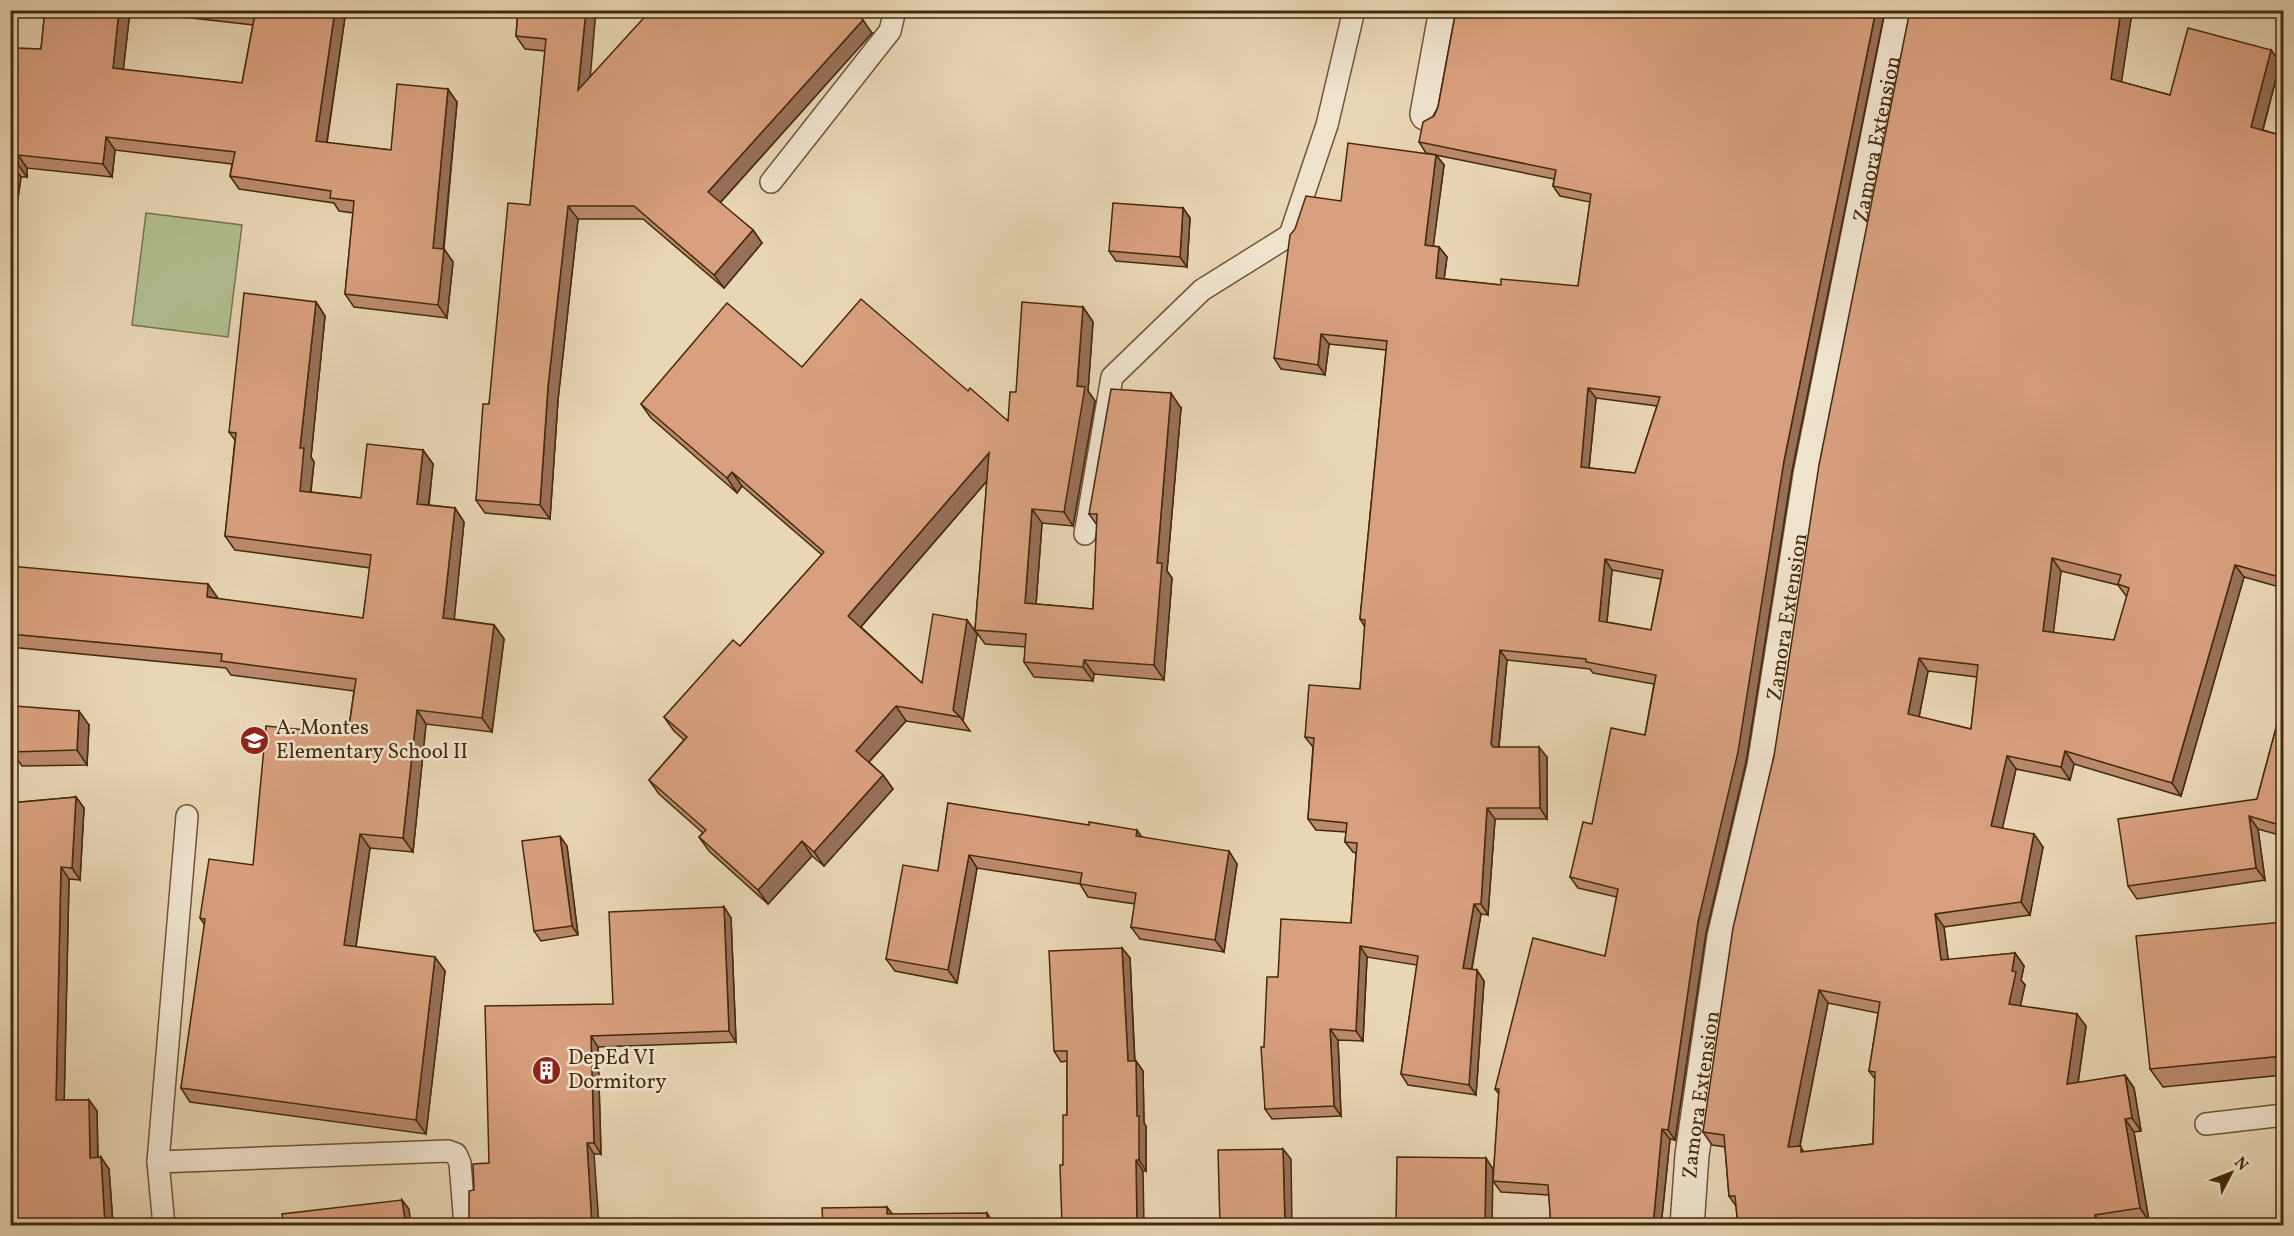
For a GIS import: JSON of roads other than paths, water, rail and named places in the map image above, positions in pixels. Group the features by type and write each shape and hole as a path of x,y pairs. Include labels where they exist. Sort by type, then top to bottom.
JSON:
{"street":[{"path":"1427,114 1446,10"},
{"name":"Zamora Extension","path":"1687,1226 1692,1155 1724,937 1764,766 1810,475 1903,10"}],"lane":[{"path":"771,182 890,31 895,10"},
{"path":"1085,534 1112,377 1202,290 1290,235 1327,125 1354,10"},
{"path":"164,1226 158,1162 187,816"},
{"path":"2206,1125 2283,1115"},
{"path":"158,1162 448,1151 456,1154 460,1163 465,1226"}],"place":[{"name":"A. Montes Elementary School II","path":"255,740"},
{"name":"DepEd VI Dormitory","path":"547,1070"}]}
